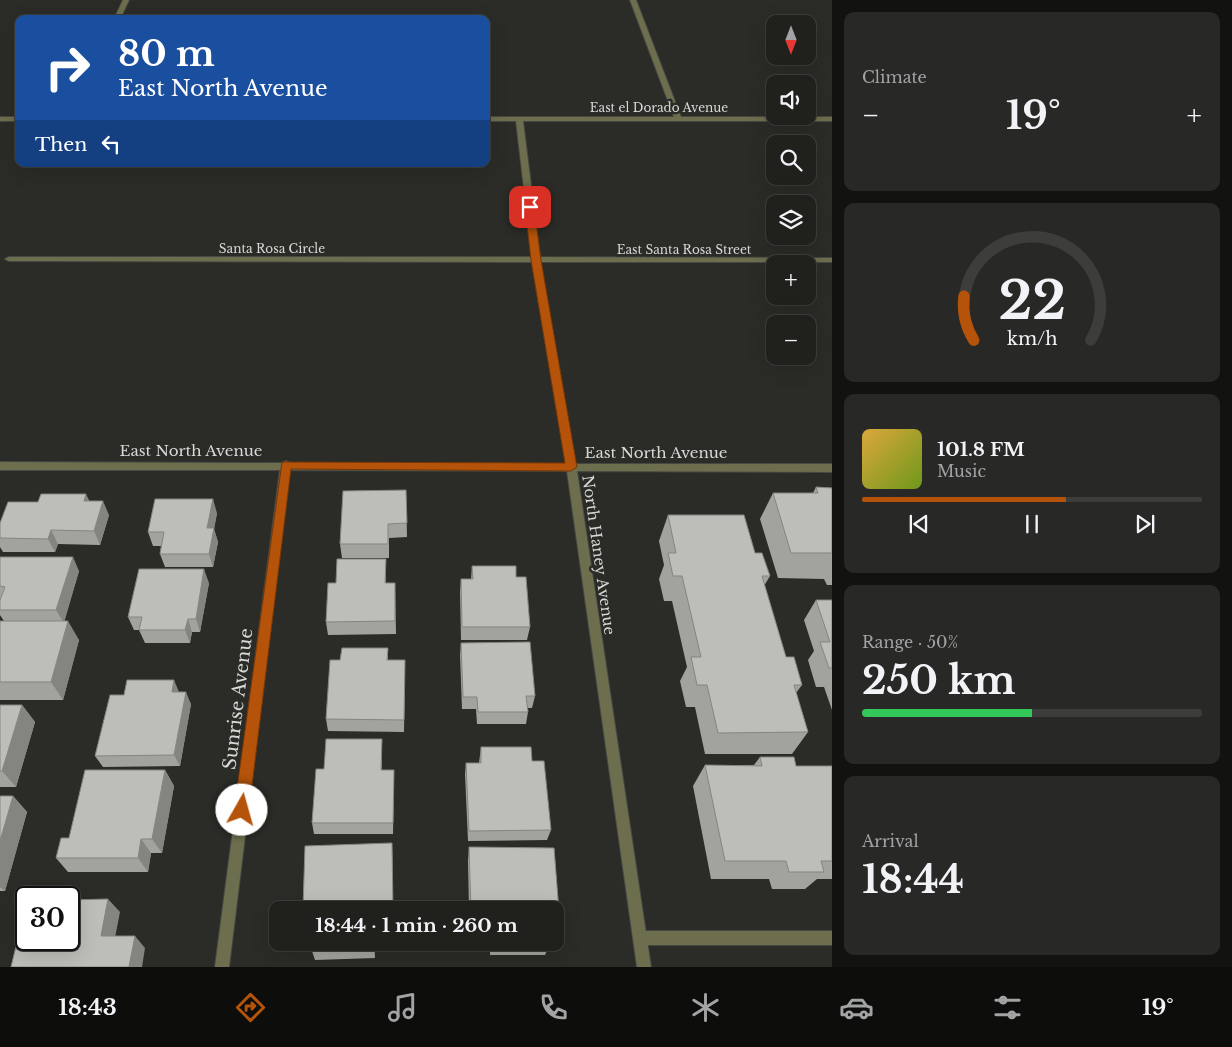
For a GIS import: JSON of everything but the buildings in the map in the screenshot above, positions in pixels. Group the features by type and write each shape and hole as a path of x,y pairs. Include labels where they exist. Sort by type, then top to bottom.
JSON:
{"street":[{"path":"119,15 126,0"},
{"path":"633,0 678,118"},
{"path":"0,119 15,119"},
{"name":"East el Dorado Avenue","path":"490,119 832,119"},
{"name":"North Haney Avenue","path":"519,119 536,260 571,467 644,967"},
{"name":"Santa Rosa Circle","path":"9,259 536,260"},
{"name":"East Santa Rosa Street","path":"536,260 832,260"},
{"name":"East North Avenue","path":"0,466 286,465 832,468"},
{"name":"Sunrise Avenue","path":"222,967 286,465"},
{"path":"640,938 832,938"}],"route":[{"path":"242,810 286,465 571,467 536,260 530,207"}]}
